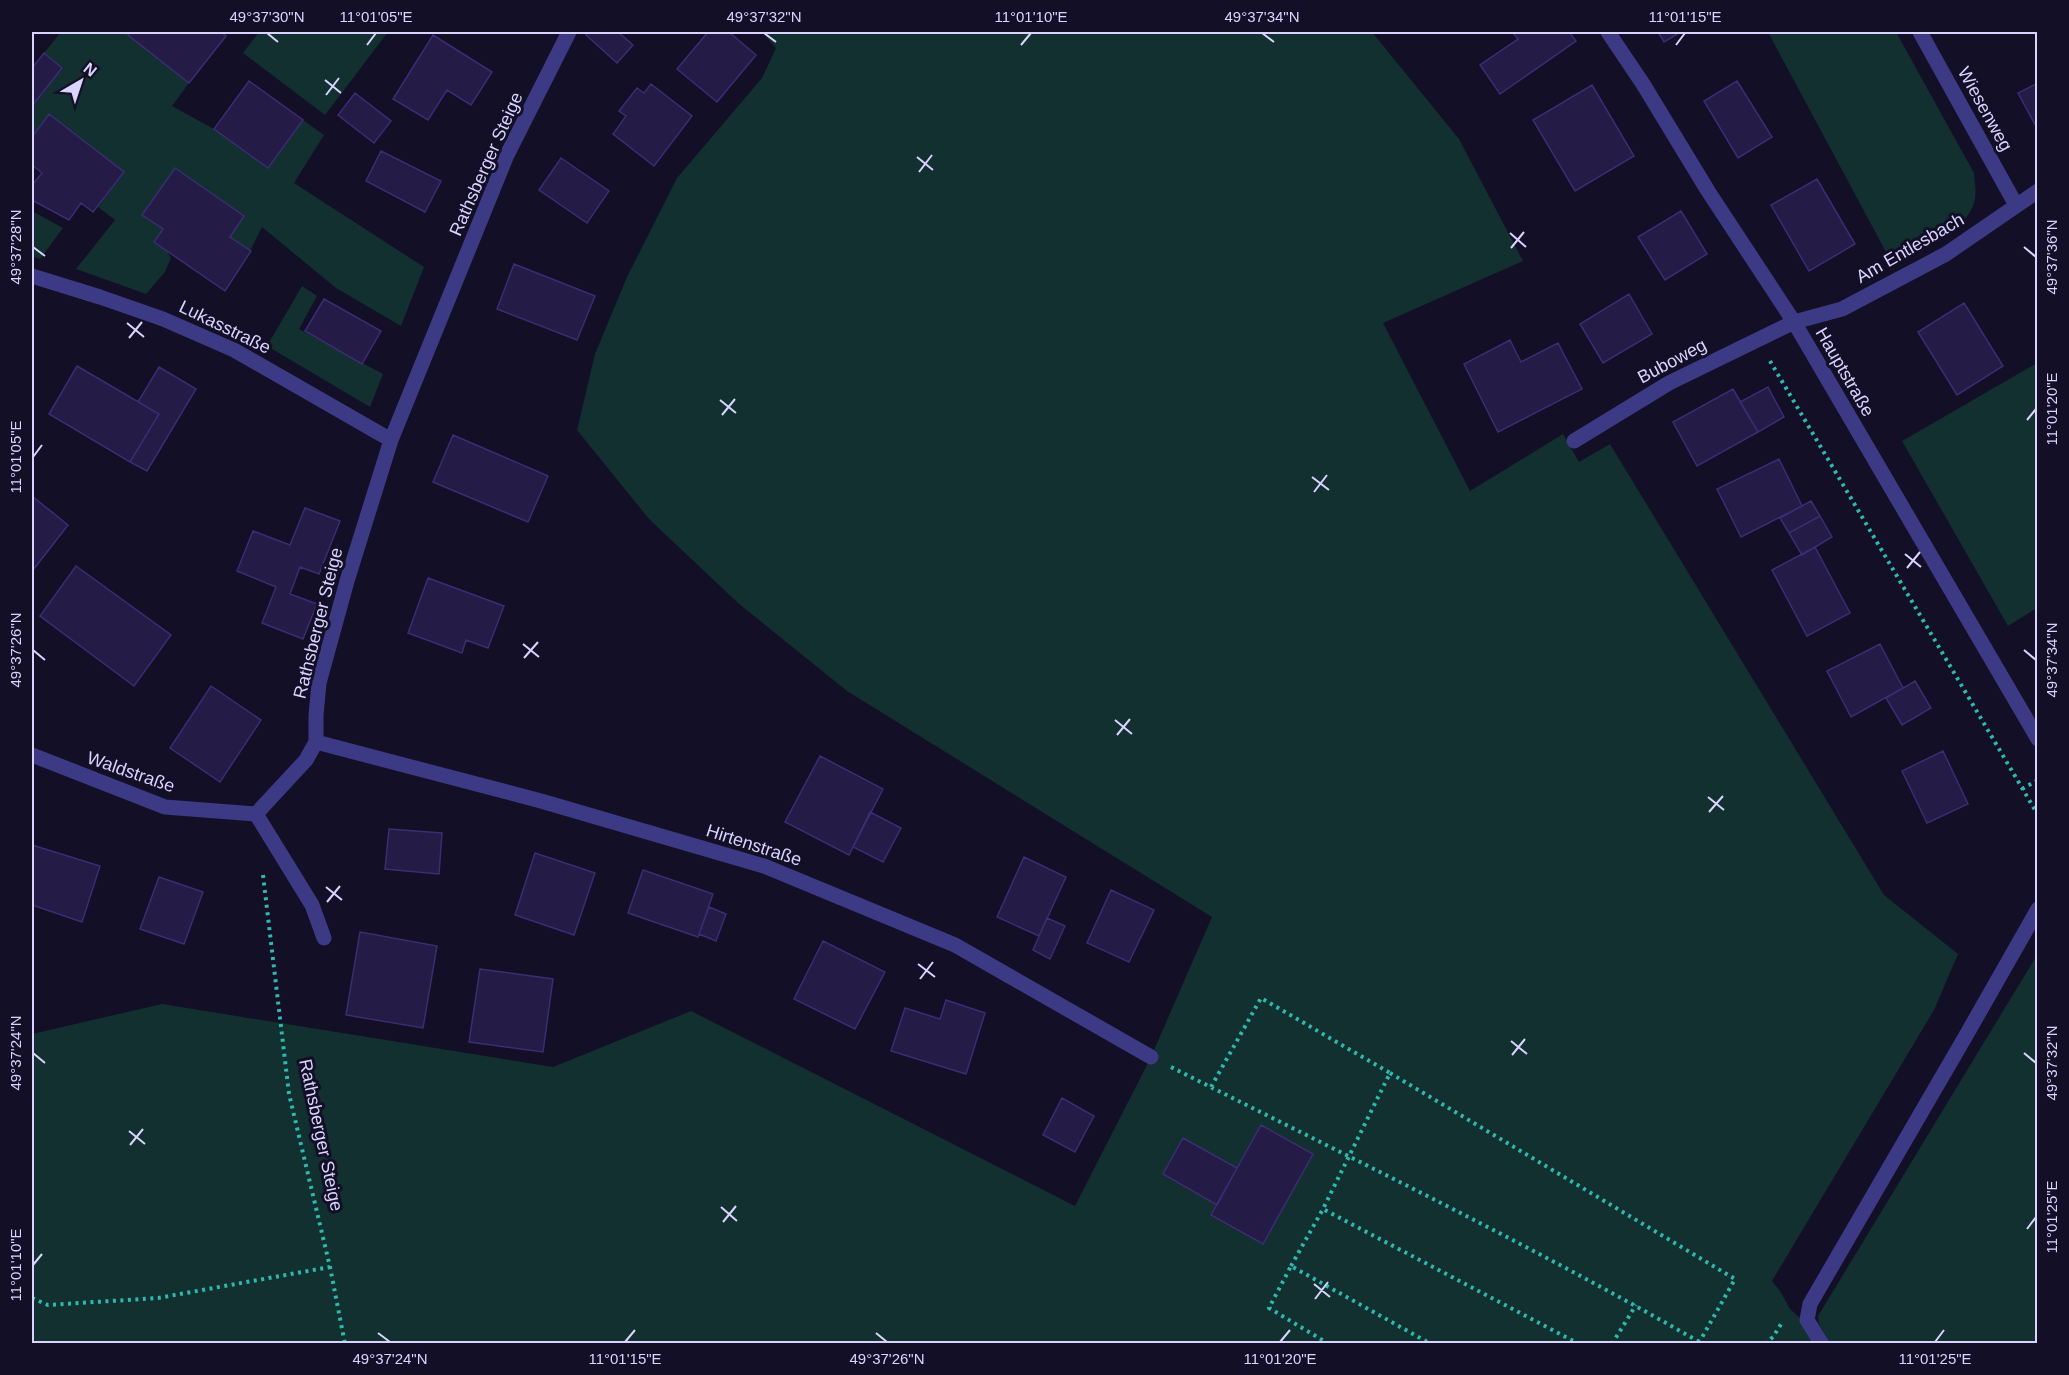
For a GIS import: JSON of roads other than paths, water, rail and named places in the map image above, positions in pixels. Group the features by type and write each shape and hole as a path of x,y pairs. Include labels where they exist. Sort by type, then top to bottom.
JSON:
{"street":[{"name":"Rathsberger Steige","path":"316,742 319,683 347,580 391,440 507,155 569,32"},
{"name":"Hauptstraße","path":"1608,32 1794,322 2037,740"},
{"name":"Wiesenweg","path":"1920,32 2016,205"},
{"name":"Am Entlesbach","path":"1794,322 1842,309 1946,254 2037,191"},
{"name":"Lukasstraße","path":"32,276 163,319 234,350 391,440"},
{"name":"Buboweg","path":"1574,441 1669,382 1794,322"},
{"path":"316,742 306,760 256,814 312,905 324,938"},
{"name":"Hirtenstraße","path":"316,742 541,801 764,866 955,945 1151,1057"},
{"name":"Waldstraße","path":"32,755 165,807 256,814"},
{"path":"1822,1344 1807,1320 1810,1304 2037,909"}]}
